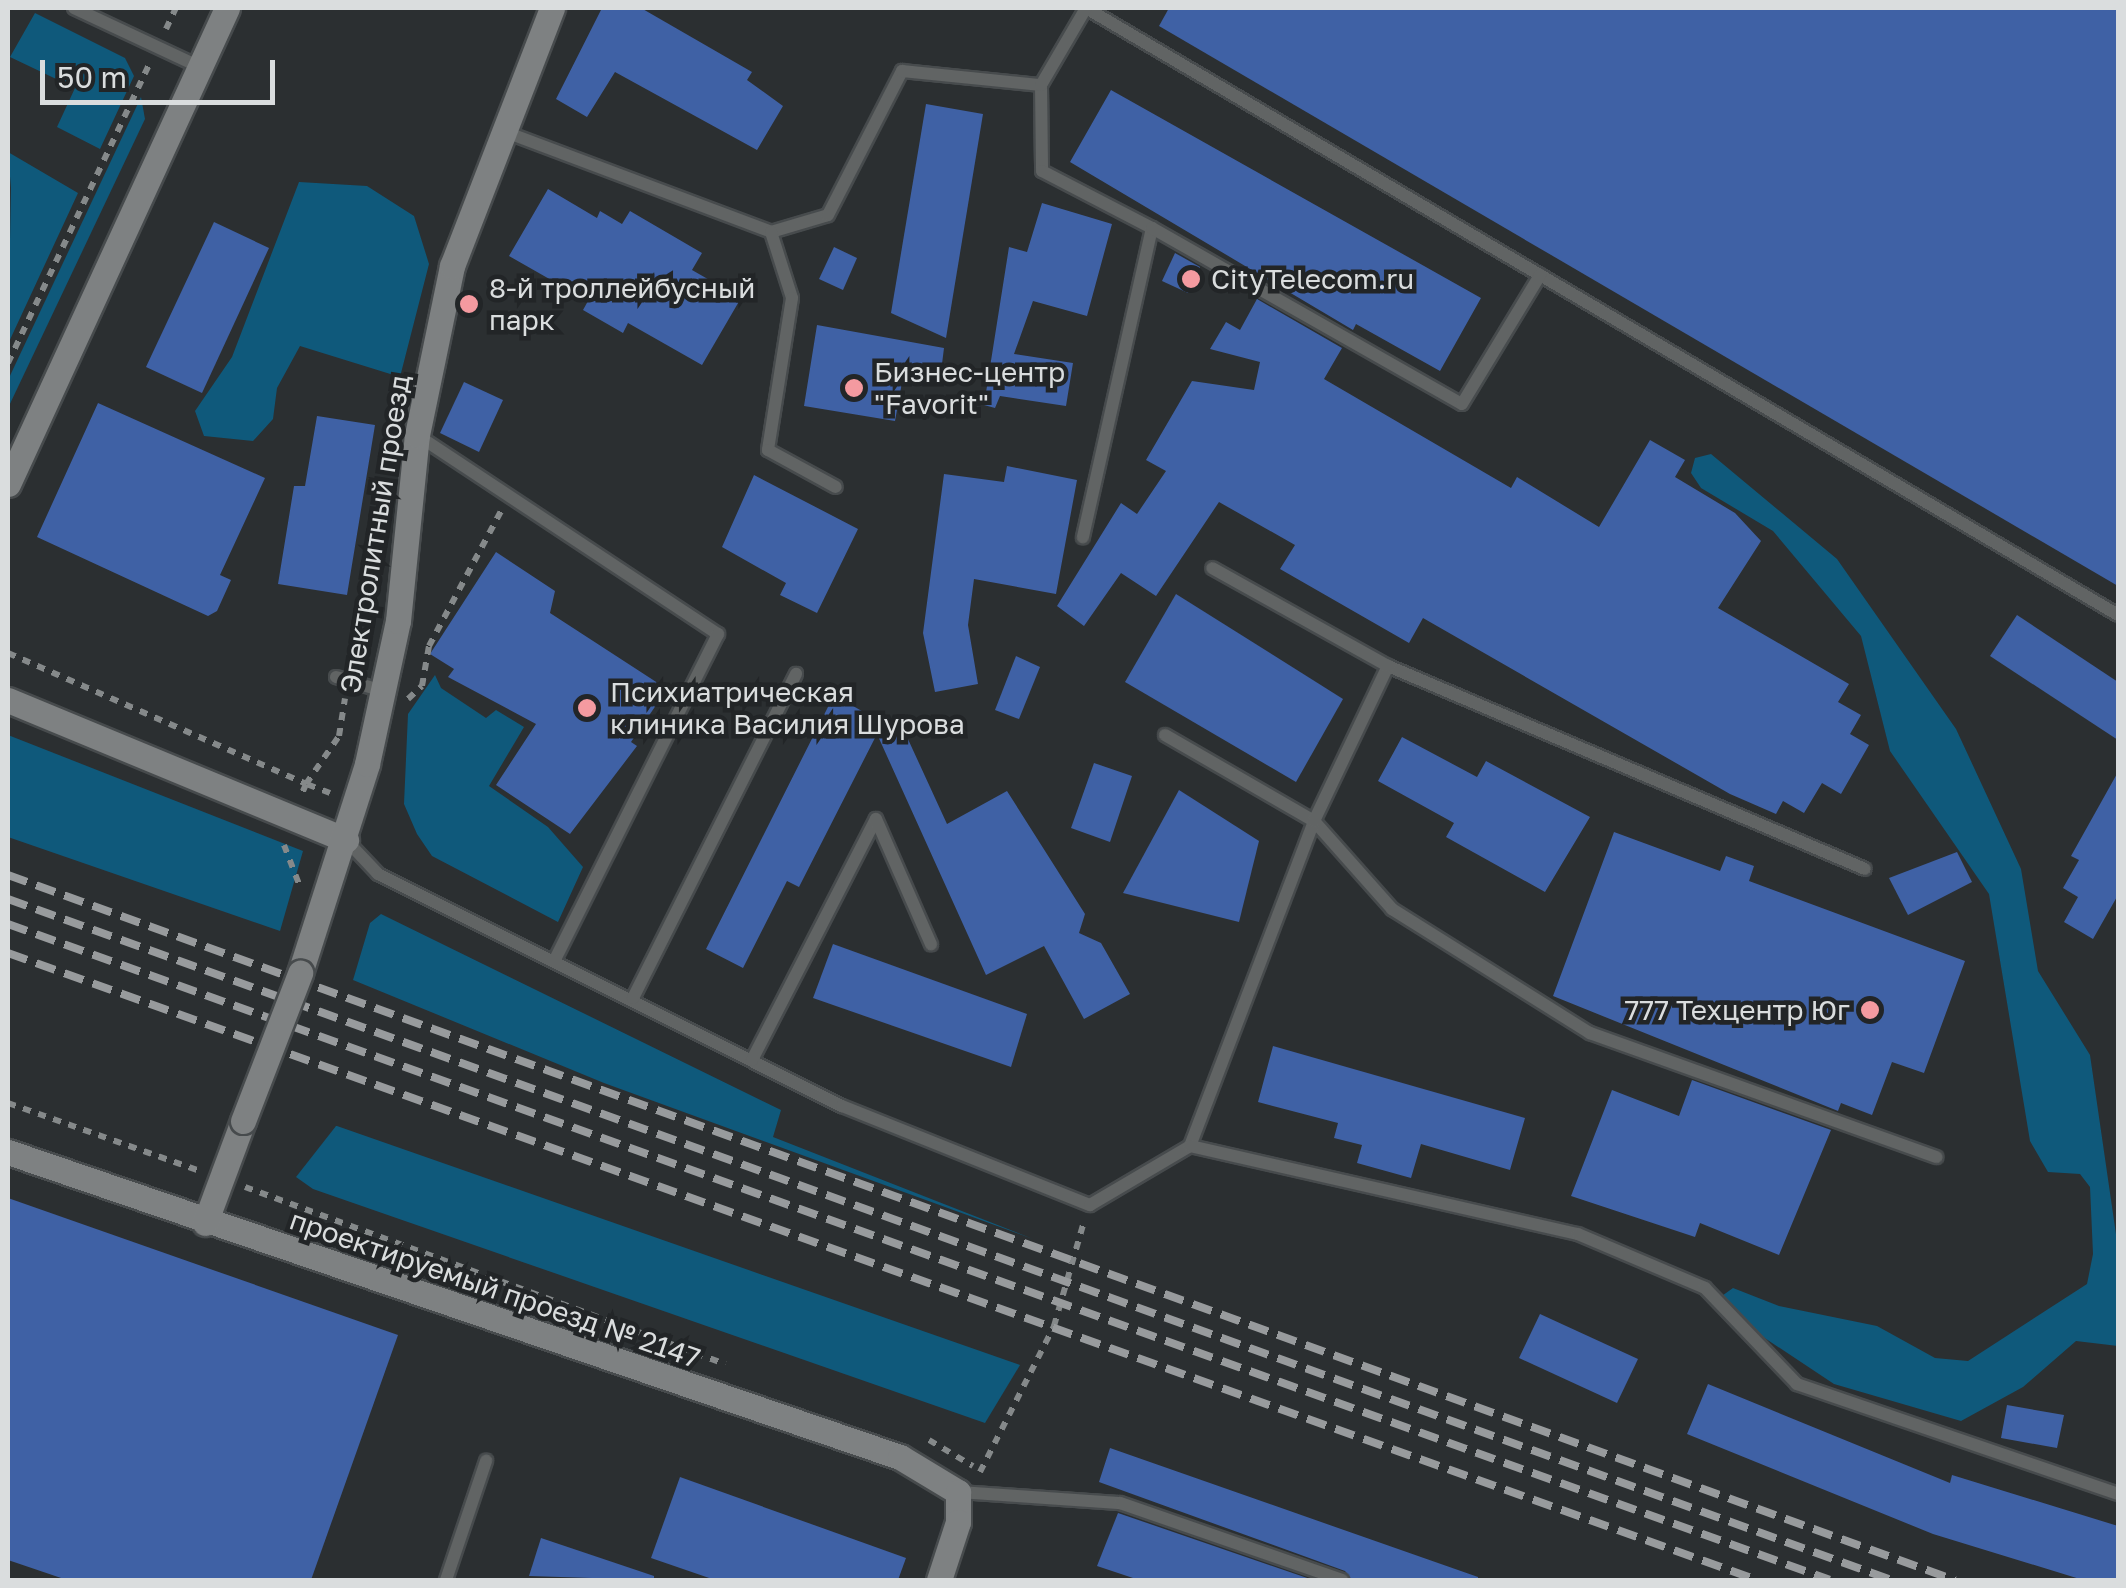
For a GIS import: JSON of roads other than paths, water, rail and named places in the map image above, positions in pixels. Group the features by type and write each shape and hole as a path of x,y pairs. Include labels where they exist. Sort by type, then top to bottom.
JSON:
{"street":[{"path":"8,484 227,8"},
{"name":"Электролитный проезд","path":"205,1222 346,840 383,691 417,434 452,266 501,130 552,8"},
{"path":"8,700 346,840"},
{"name":"проектируемый проезд № 2147","path":"8,1152 900,1458 958,1492"},
{"path":"939,1580 958,1522 958,1492"}],"lane":[{"path":"74,8 200,67"},
{"path":"1540,275 1462,404 1152,228 1042,171 1041,84 1086,8 1540,275 2118,615"},
{"path":"501,130 772,232 828,215 902,71 1041,84"},
{"path":"1083,537 1152,228"},
{"path":"772,232 792,298 768,450 836,487"},
{"path":"417,434 718,634 556,958"},
{"path":"1212,568 1388,666 1864,869"},
{"path":"346,840 378,874 556,958 842,1106 1090,1205 1190,1146 1314,821 1388,666"},
{"path":"633,998 796,674"},
{"path":"342,678 383,691"},
{"path":"1165,735 1314,821 1392,909 1590,1032 1937,1157"},
{"path":"752,1060 876,819 931,944"},
{"path":"1190,1146 1578,1234 1705,1288 1797,1384 2118,1494"},
{"path":"446,1580 486,1461"},
{"path":"958,1492 1120,1503 1342,1580"}],"railway":[{"path":"8,875 1955,1580"},
{"path":"8,899 1891,1580"},
{"path":"8,924 1830,1580"},
{"path":"8,953 1757,1580"}],"place":[{"name":"CityTelecom.ru","path":"1191,279"},
{"name":"8-й троллейбусный парк","path":"469,304"},
{"name":"Бизнес-центр \"Favorit\"","path":"854,388"},
{"name":"Психиатрическая клиника Василия Шурова","path":"587,708"},
{"name":"777 Техцентр Юг","path":"1870,1010"}]}
